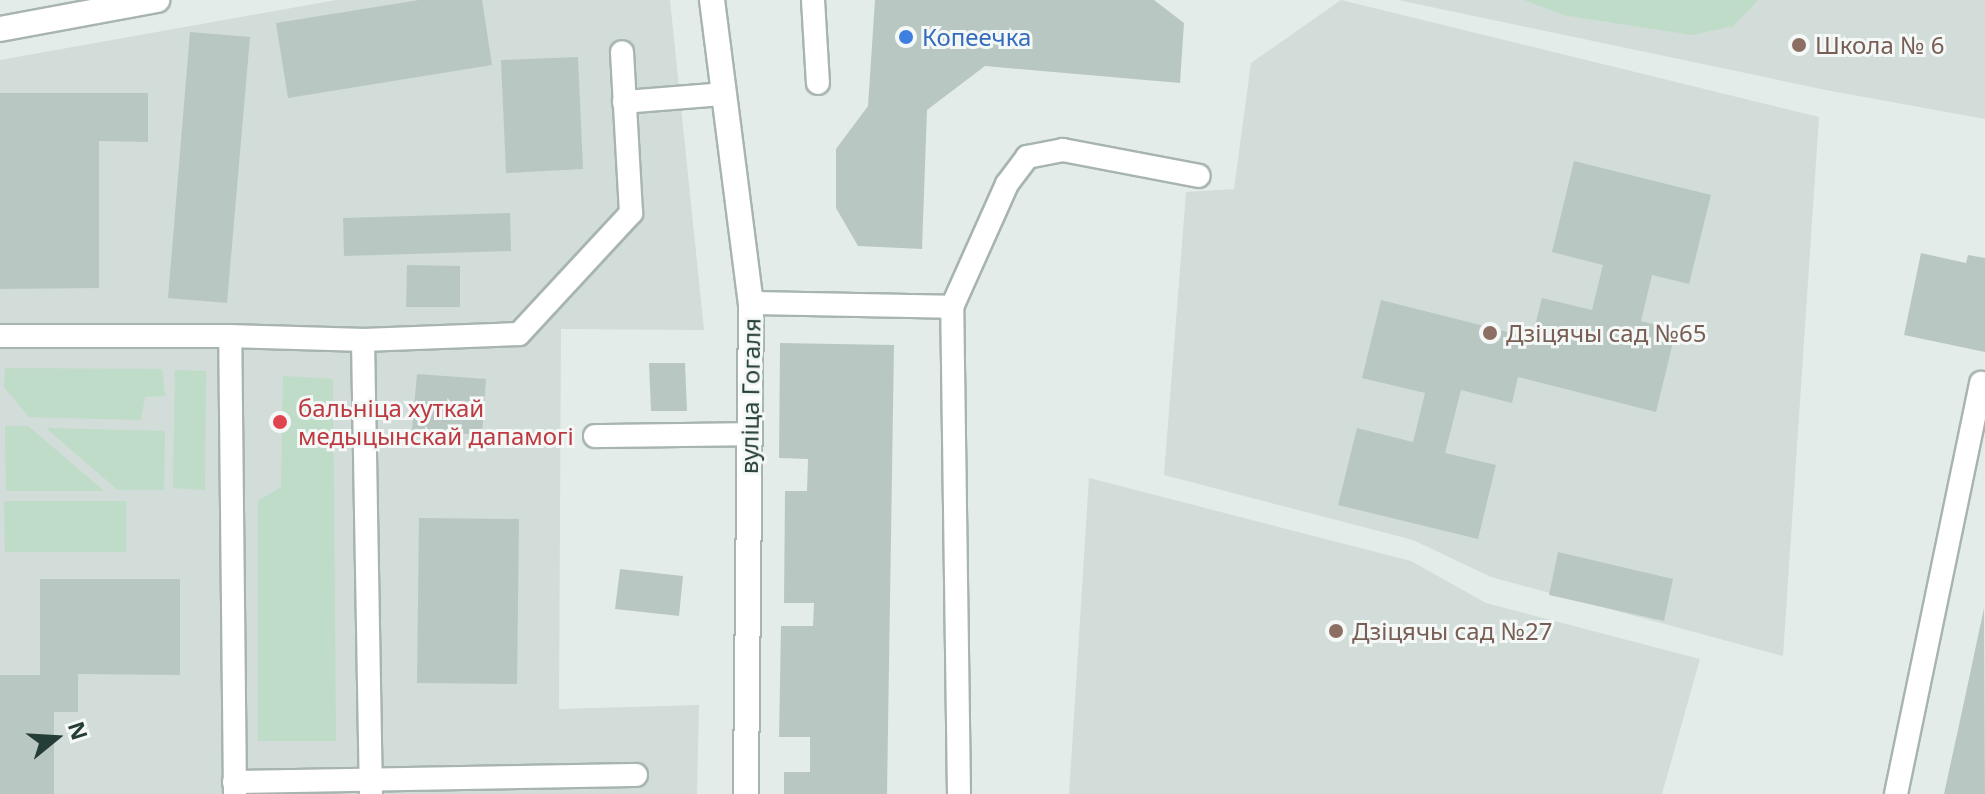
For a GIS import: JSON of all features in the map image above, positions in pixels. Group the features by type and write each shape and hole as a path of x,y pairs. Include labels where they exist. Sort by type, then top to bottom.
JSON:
{"main road":[{"path":"0,29 157,0"},
{"name":"вуліца Гогаля","path":"712,0 751,303 746,794"}],"lane":[{"path":"813,0 818,83"},
{"path":"0,336 230,336 363,340 519,334 631,213 622,52"},
{"path":"624,102 724,94"},
{"path":"959,794 952,307 1007,184 1027,157 1063,150 1199,176"},
{"path":"751,303 952,307"},
{"path":"230,336 234,788 504,786 636,775"},
{"path":"363,340 371,788"},
{"path":"1896,794 1979,426 1981,383"},
{"path":"595,436 750,434"}],"shaded area":[{"name":"бальніца хуткай медыцынскай дапамогі","path":"336,0 670,0 704,330 561,329 559,709 699,705 697,794 0,794 0,60"},
{"name":"Дзіцячы сад №65","path":"1341,0 1819,117 1783,656 1491,577 1413,540 1164,475 1186,192 1234,189 1251,63"},
{"name":"Школа № 6","path":"1398,0 1985,0 1985,119 1826,90"},
{"name":"Дзіцячы сад №27","path":"1089,478 1411,561 1486,603 1700,659 1662,794 1069,794"}],"green space":[{"path":"1524,0 1758,0 1733,26 1692,35 1563,15"},
{"path":"5,368 162,369 165,396 145,397 141,420 29,417 4,387"},
{"path":"175,370 206,371 205,490 173,488"},
{"path":"283,376 333,379 336,741 258,741 258,501 281,487"},
{"path":"5,426 28,426 104,491 6,491"},
{"path":"46,428 165,431 164,490 118,490"},
{"path":"4,501 126,501 126,552 5,552"}],"building":[{"path":"419,0 482,0 492,65 288,98 276,23"},
{"path":"875,0 1154,0 1184,23 1180,83 985,66 927,110 922,249 858,246 836,208 836,149 868,106"},
{"path":"190,32 250,37 227,303 168,298"},
{"path":"578,57 583,169 506,173 501,60"},
{"path":"0,93 148,93 148,142 99,141 99,288 0,289"},
{"path":"1574,161 1711,195 1689,284 1652,275 1641,321 1676,330 1656,412 1518,377 1512,403 1461,390 1445,453 1496,465 1478,539 1338,505 1357,428 1413,442 1425,393 1362,378 1381,300 1532,338 1542,298 1592,310 1603,265 1552,252"},
{"path":"510,213 511,251 344,256 343,218"},
{"path":"1921,253 1966,263 1968,255 1985,258 1985,352 1904,335"},
{"path":"407,265 460,266 460,307 406,307"},
{"path":"780,343 894,345 887,794 784,794 784,772 810,772 810,737 779,737 781,626 813,626 814,603 784,603 785,491 807,491 808,459 779,458"},
{"path":"649,363 685,363 687,411 651,411"},
{"path":"417,374 486,379 482,435 412,430"},
{"path":"419,518 519,519 517,684 417,683"},
{"path":"1558,552 1673,579 1664,621 1549,595"},
{"path":"620,569 683,576 679,616 615,609"},
{"path":"40,579 180,579 180,675 78,674 78,712 54,712 54,794 0,794 0,675 40,675"},
{"path":"1984,608 1985,794 1944,794 1964,702"}],"place":[{"name":"Копеечка","path":"906,37"},
{"name":"Школа № 6","path":"1799,45"},
{"name":"Дзіцячы сад №65","path":"1490,333"},
{"name":"бальніца хуткай медыцынскай дапамогі","path":"280,422"},
{"name":"Дзіцячы сад №27","path":"1336,631"}]}
